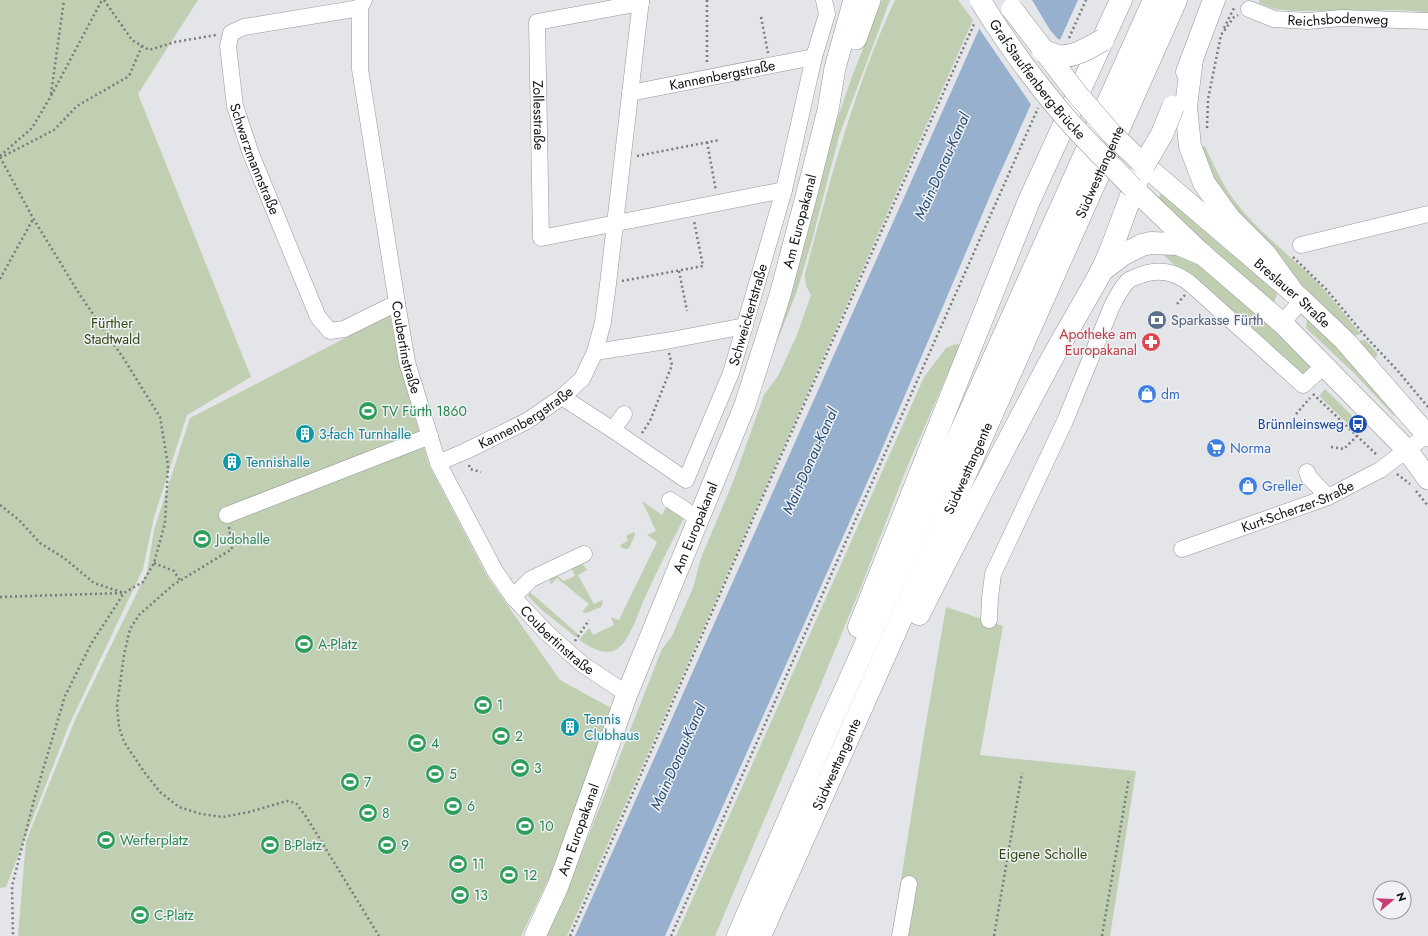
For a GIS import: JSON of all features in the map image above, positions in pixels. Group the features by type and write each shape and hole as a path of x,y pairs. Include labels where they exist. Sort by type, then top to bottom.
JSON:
{"highway":[{"path":"826,734 845,661 1029,200 1121,0"},
{"name":"Südwesttangente","path":"738,936 826,734 1154,0"},
{"name":"Südwesttangente","path":"760,936 1176,0"},
{"path":"870,689 913,626 981,491 1101,271 1121,224 1133,188 1147,168 1162,134 1214,0"},
{"path":"1043,51 1060,56 1070,55 1080,52 1103,40"},
{"path":"1192,59 1186,106 1190,146 1204,183 1229,218 1265,254 1297,295"},
{"path":"1101,271 1122,255 1142,245 1151,243 1178,244 1202,254"}],"main road":[{"name":"Am Europakanal","path":"535,936 558,886 627,694 747,398 782,287 828,110 835,68 854,0"},
{"name":"Am Europakanal","path":"828,110 845,70 870,0"},
{"name":"Graf-Stauffenberg-Brücke","path":"980,0 997,28 1049,97 1133,188"},
{"name":"Graf-Stauffenberg-Brücke","path":"1007,0 1043,51 1078,95 1111,133 1147,168"},
{"name":"Breslauer Straße","path":"1147,168 1297,295 1345,341 1428,435"},
{"name":"Breslauer Straße","path":"1133,188 1202,254 1282,323 1407,450 1428,479"}],"street":[{"name":"Schweickertstraße","path":"562,397 686,480 731,373 745,326 784,190 814,56 827,14 824,0"},
{"name":"Kannenbergstraße","path":"438,463 527,421 562,397 582,379 595,352 603,322 608,284 641,2"},
{"name":"Zollesstraße","path":"615,224 541,238 537,22 641,2"},
{"path":"231,33 244,27 362,4"},
{"name":"Coubertinstraße","path":"362,4 360,69 397,303 407,362 438,463 496,571 513,598 582,664 627,694"},
{"name":"Reichsbodenweg","path":"1243,5 1274,19 1308,21 1341,18 1428,22"},
{"name":"Schwarzmannstraße","path":"231,33 228,46 236,106 251,154 318,317 330,331 344,329 397,303"},
{"name":"Kannenbergstraße","path":"630,94 814,56"},
{"path":"615,224 784,190"},
{"path":"1295,249 1428,214"},
{"path":"989,620 993,574 1065,421 1112,306 1119,291 1130,279 1147,273 1163,271 1178,275 1193,286 1308,390 1324,366"},
{"path":"1282,323 1297,295"},
{"path":"595,352 666,341 745,326"},
{"path":"613,430 624,414"},
{"name":"Breslauer Straße","path":"1407,450 1428,435"},
{"path":"227,515 430,436"},
{"name":"Kurt-Scherzer-Straße","path":"1182,549 1328,497 1380,470 1407,450"},
{"path":"1307,472 1309,477 1328,497"},
{"path":"670,500 699,519"},
{"path":"513,598 531,579 584,554"},
{"path":"900,936 909,884"}],"path":[{"path":"51,96 64,0"},
{"path":"0,157 32,128 103,0 132,40 149,50 175,42 231,33"},
{"path":"707,0 708,78"},
{"path":"1067,43 1086,0"},
{"path":"1221,36 1243,5"},
{"path":"1206,135 1208,99 1221,36 1243,5"},
{"path":"761,16 771,65"},
{"path":"570,936 760,505 976,22"},
{"path":"0,157 54,130 77,106 129,76 142,46"},
{"path":"671,936 1042,101"},
{"path":"623,159 719,140"},
{"path":"707,142 718,203"},
{"path":"0,157 33,218 80,295 124,359 160,417 168,465 165,522 154,563 143,582 124,593 91,644 65,696 34,800 12,886 13,936"},
{"path":"608,284 703,266 692,208"},
{"path":"0,279 33,218"},
{"path":"1295,249 1366,337 1397,370 1428,407"},
{"path":"679,271 687,311"},
{"path":"633,444 650,421 672,365 666,341"},
{"path":"1296,414 1308,390 1375,453"},
{"path":"1331,447 1344,449 1357,436"},
{"path":"0,505 19,520 40,543 64,558 94,583 124,593"},
{"path":"227,515 232,549 173,585 139,615 130,629 124,655 116,706 119,727 124,742 160,792 179,807 201,814 223,817 249,812 287,800 296,803 307,818 379,936"},
{"path":"154,563 174,571 180,581"},
{"path":"0,597 124,593"},
{"path":"567,651 580,636 590,620"},
{"path":"994,936 1022,772"},
{"path":"1102,936 1130,778"}],"green space":[{"name":"Fürther Stadtwald","path":"0,0 198,0 138,94 251,377 187,415 154,517 143,569 69,725 6,887 0,888"},
{"path":"882,0 890,0 839,136 797,291 770,359 832,134 853,74"},
{"path":"895,0 958,0 973,20 567,936 545,936 575,870 662,649 672,636 693,588 701,558 733,482 764,395 778,376 797,335 811,295 806,286 805,274 844,135 867,67"},
{"path":"1259,0 1428,0 1428,12 1397,10 1297,11 1274,9 1259,3"},
{"path":"1205,146 1223,183 1246,215 1320,285 1361,334 1353,336 1298,283 1228,208 1198,147"},
{"path":"1161,193 1226,250 1281,291 1277,294 1274,302 1254,288 1156,205"},
{"path":"1160,252 1189,256 1298,350 1311,369 1304,375"},
{"path":"390,315 399,363 429,465 487,576 560,680 611,708 552,872 521,936 18,936 26,841 75,720 147,572 154,530 190,418"},
{"path":"1307,316 1399,411 1394,416 1354,373 1306,328"},
{"path":"1365,340 1378,354 1375,358 1357,341"},
{"path":"956,344 960,345 905,472 861,587 715,936 676,936 924,377 946,348"},
{"path":"1325,389 1355,419 1349,425 1319,396"},
{"path":"642,501 662,515 667,506 684,518 626,639 617,649 611,652 601,651 579,640 589,628 593,635 614,625 611,617 619,620 657,542 647,535 656,531"},
{"path":"634,532 635,535 629,548 622,548 620,545 628,541 626,536"},
{"path":"582,563 587,570 578,575 594,604 602,600 603,603 601,607 586,613 582,612 589,604 557,578 551,584 550,582 551,578 556,575 564,581 575,576 571,567"},
{"path":"530,592 578,634 576,637 543,611 528,596"},
{"name":"Eigene Scholle","path":"946,607 1003,626 980,755 1136,771 1110,936 892,936"}],"water":[{"name":"Main-Donau-Kanal","path":"992,0 1078,0 996,182 879,456 665,936 575,936"}],"pier":[{"path":"990,0 1032,0 1050,30 1058,39 1062,40 1032,106 978,27"}],"place":[{"name":"Sparkasse Fürth","path":"1157,320"},
{"name":"Apotheke am Europakanal","path":"1151,342"},
{"name":"dm","path":"1147,394"},
{"name":"TV Fürth 1860","path":"368,411"},
{"name":"Brünnleinsweg","path":"1358,424"},
{"name":"3-fach Turnhalle","path":"305,434"},
{"name":"Norma","path":"1216,448"},
{"name":"Tennishalle","path":"232,462"},
{"name":"Greller","path":"1248,486"},
{"name":"Judohalle","path":"202,539"},
{"name":"A-Platz","path":"304,644"},
{"name":"1","path":"483,705"},
{"name":"Tennis Clubhaus","path":"570,727"},
{"name":"2","path":"501,736"},
{"name":"4","path":"417,743"},
{"name":"3","path":"520,768"},
{"name":"5","path":"435,774"},
{"name":"7","path":"350,782"},
{"name":"6","path":"453,806"},
{"name":"8","path":"368,813"},
{"name":"10","path":"525,826"},
{"name":"Werferplatz","path":"106,840"},
{"name":"B-Platz","path":"270,845"},
{"name":"9","path":"387,845"},
{"name":"11","path":"458,864"},
{"name":"12","path":"509,875"},
{"name":"13","path":"460,895"},
{"name":"C-Platz","path":"140,915"}]}
